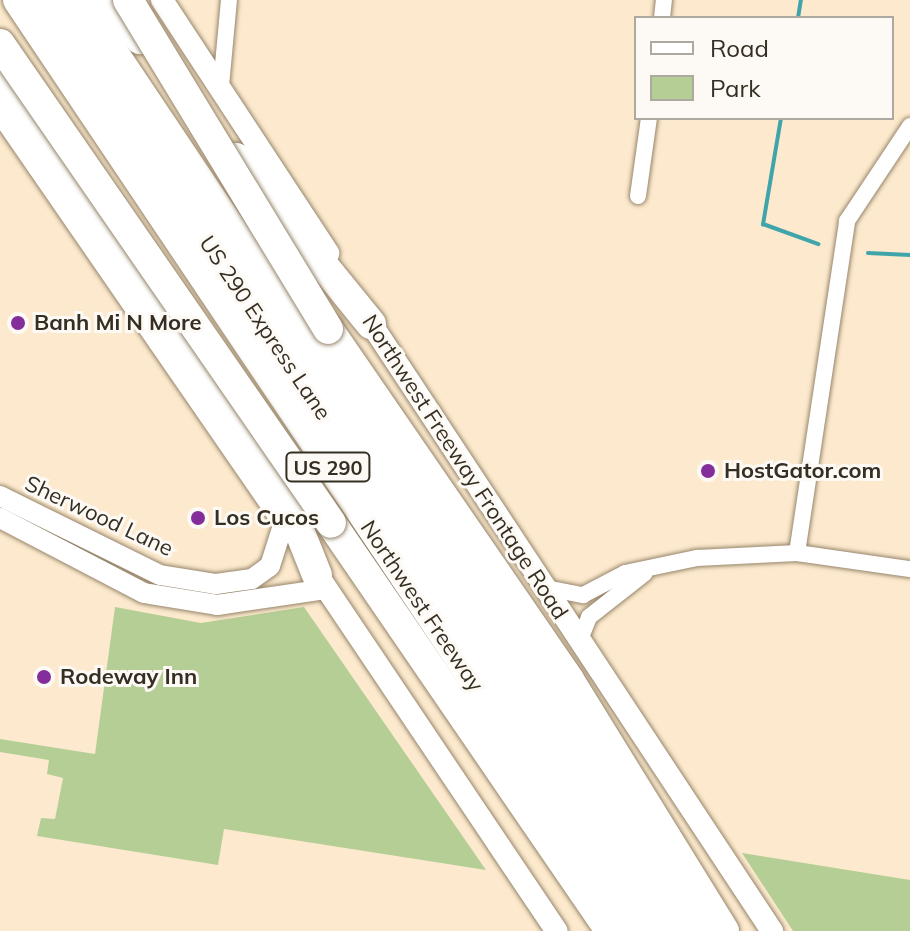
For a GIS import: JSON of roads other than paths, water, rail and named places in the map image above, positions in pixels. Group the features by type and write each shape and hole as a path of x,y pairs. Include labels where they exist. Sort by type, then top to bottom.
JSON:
{"highway":[{"path":"17,0 26,35 228,407 291,510 322,582"},
{"name":"Northwest Freeway","path":"17,0 643,931"},
{"name":"US 290 Express Lane","path":"49,0 673,931"},
{"name":"US 290","path":"78,0 702,931"},
{"path":"109,0 371,324"},
{"path":"128,0 328,329 569,680 724,931"},
{"path":"0,44 610,931"},
{"path":"0,79 228,407"}],"main road":[{"name":"Northwest Freeway Frontage Road","path":"162,0 221,86 542,586 772,931"},
{"path":"0,111 284,522 557,931"}],"street":[{"path":"221,86 229,0"},
{"path":"638,196 649,120"},
{"path":"797,553 847,221 910,126"},
{"name":"Sherwood Lane","path":"0,496 160,575 216,584 252,579 270,566 284,522"},
{"name":"Sherwood Lane","path":"0,518 144,593 217,605 322,582"},
{"path":"542,586 583,595 625,573 645,573 697,558 797,553 910,569"},
{"path":"579,642 589,617 645,573"}],"waterway":[{"path":"798,16 801,0"},
{"path":"781,120 763,224 818,244"},
{"path":"868,253 910,255"}],"place":[{"name":"Banh Mi N More","path":"18,323"},
{"name":"HostGator.com","path":"708,471"},
{"name":"Los Cucos","path":"198,518"},
{"name":"Rodeway Inn","path":"44,677"}]}
